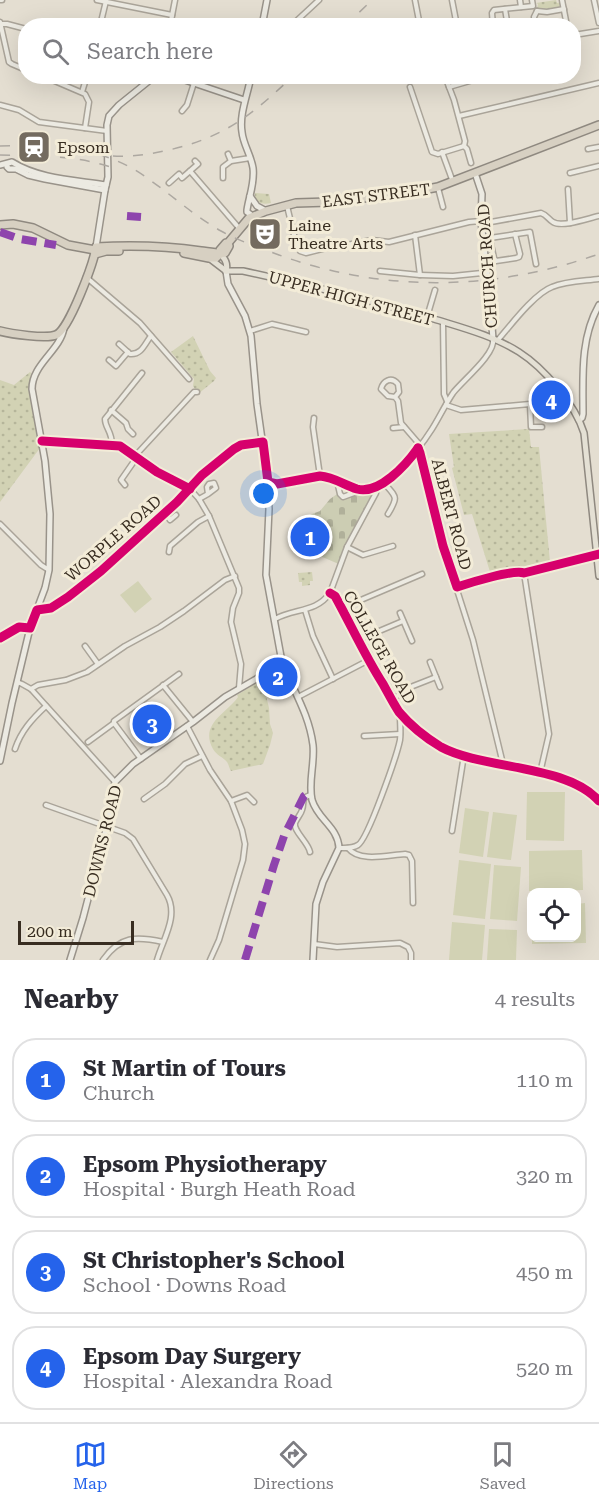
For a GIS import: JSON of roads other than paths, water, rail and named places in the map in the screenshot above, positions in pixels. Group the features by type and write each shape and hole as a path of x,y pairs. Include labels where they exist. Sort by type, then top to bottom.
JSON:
{"highway":[{"name":"EAST STREET","path":"220,254 225,253 229,246 228,243 249,216 304,202 329,202 438,187 599,126"},
{"path":"0,225 13,224 37,229 68,245 95,250 188,253 209,258 216,258 220,254"},
{"path":"95,250 153,247 220,254"},
{"path":"0,331 20,335 53,336 62,330 78,299 95,250"}],"main road":[{"path":"264,18 267,0"},
{"path":"95,250 109,171 108,120 111,113 145,84"},
{"path":"197,84 244,100"},
{"path":"249,216 247,210 253,174 242,132 244,100 250,84"},
{"path":"0,165 7,164 9,169 19,170 36,177 105,188"},
{"name":"CHURCH ROAD","path":"476,173 482,194 484,273 489,290 496,340"},
{"path":"250,196 257,206 266,211"},
{"path":"220,254 220,262 226,271 228,284 245,316 250,331 269,509 266,570 282,662 308,721 314,762 311,795 318,813 338,837 339,848 318,893 314,919 313,960"},
{"path":"209,258 226,271"},
{"name":"UPPER HIGH STREET","path":"226,271 250,272 379,303 496,340 522,353 544,371 579,420"},
{"path":"599,305 591,321 585,345 582,379 583,414 579,420 584,433 599,576"},
{"path":"0,761 30,628 50,570 50,514 45,455 32,383 36,373 63,335 62,330"},
{"path":"47,336 51,342 52,351"},
{"name":"DOWNS ROAD","path":"70,960 107,826 115,782 125,770 239,688 282,662"}],"street":[{"path":"97,0 172,15"},
{"path":"171,18 175,0"},
{"path":"300,18 319,0"},
{"path":"415,0 418,18"},
{"path":"452,0 455,18"},
{"path":"520,0 521,7"},
{"path":"532,0 537,11 564,9"},
{"path":"562,0 566,18"},
{"path":"594,0 599,23"},
{"path":"102,18 106,1"},
{"path":"492,18 494,10 533,6"},
{"path":"505,9 506,18"},
{"path":"535,18 537,11"},
{"path":"18,26 0,23 9,62 18,66"},
{"path":"581,34 599,31"},
{"path":"459,116 599,83"},
{"path":"62,84 82,92 89,100 85,128"},
{"path":"82,92 84,84"},
{"path":"182,111 187,105 194,84"},
{"path":"447,84 459,116 465,141 464,146 471,163"},
{"path":"449,87 455,84"},
{"path":"410,87 432,151 436,154 464,146"},
{"path":"0,105 19,110 39,122 107,131"},
{"path":"588,149 599,147"},
{"path":"442,152 453,182"},
{"path":"228,154 231,161"},
{"path":"222,178 223,167 231,161 250,158"},
{"path":"170,183 179,174 182,178 198,164 195,161"},
{"path":"570,172 599,166"},
{"path":"190,171 240,228"},
{"path":"438,187 443,207"},
{"path":"568,189 570,223"},
{"path":"287,205 298,249 306,253 372,240 389,242 483,220 491,222 543,213 555,223 570,223 599,216"},
{"path":"483,220 497,261 520,256 515,234"},
{"path":"490,238 531,233 536,264"},
{"path":"415,235 422,275"},
{"path":"380,271 453,276 484,273"},
{"path":"86,277 140,323 189,379"},
{"path":"496,340 546,289 556,285 599,279"},
{"path":"427,317 435,290"},
{"path":"443,322 444,394 447,403 460,410 530,404 531,427 543,427"},
{"path":"250,331 272,324 306,332"},
{"path":"119,344 133,355 137,354 151,336"},
{"name":"CHURCH ROAD","path":"337,480 340,494 343,497 384,483 406,463 419,447 459,386 481,363 496,340"},
{"path":"109,360 116,366 128,352"},
{"path":"112,445 111,434 105,421 111,410 142,373"},
{"path":"386,381 398,384 399,392 395,397 383,392 381,388 386,381"},
{"path":"125,485 121,480 136,456 194,392 197,392"},
{"path":"395,397 398,402 400,419 419,447"},
{"path":"111,410 126,423 128,429 134,434"},
{"path":"314,418 313,427 320,476"},
{"path":"393,428 404,427"},
{"path":"42,441 120,446 157,472 190,489 199,499 210,516 239,591 231,616 241,664 239,688"},
{"name":"WORPLE ROAD","path":"37,610 51,608 69,597 104,569 184,495 202,475 238,446 263,442"},
{"name":"ALBERT ROAD","path":"419,447 443,546 473,640 503,764"},
{"path":"267,482 277,484 320,476 363,490"},
{"path":"178,483 184,495"},
{"path":"384,483 395,497 395,503 388,514"},
{"path":"275,619 305,610 324,600 330,593 347,547 376,493 376,487"},
{"path":"199,499 208,494"},
{"path":"165,513 170,519 176,515"},
{"path":"169,552 170,546 198,522 210,516"},
{"path":"0,524 41,565 50,570"},
{"path":"347,547 363,555 393,546"},
{"path":"457,587 520,571 524,573 549,734 540,773"},
{"path":"342,608 422,574"},
{"path":"31,689 38,685 76,677 124,646 160,627 225,580 235,576"},
{"name":"COLLEGE ROAD","path":"330,593 335,596 401,714 433,741 441,747 464,756 561,779 588,791 599,801"},
{"path":"305,610 313,636 333,679"},
{"path":"400,613 412,641"},
{"path":"358,640 403,621"},
{"path":"0,638 19,627 30,628"},
{"path":"85,646 99,664"},
{"path":"298,697 369,660"},
{"path":"430,662 440,687"},
{"path":"88,742 179,674"},
{"path":"392,700 408,688 436,677"},
{"path":"17,682 31,689 115,782"},
{"path":"164,685 193,722"},
{"path":"15,750 22,731 46,706"},
{"path":"339,848 359,845 375,815 400,741 401,714"},
{"path":"114,723 141,759"},
{"path":"187,726 202,756 231,801 242,830 245,850 219,940 210,960"},
{"path":"364,736 400,734"},
{"path":"144,799 165,784 185,764 202,756"},
{"path":"452,831 464,756"},
{"path":"231,801 247,795 254,802"},
{"path":"310,852 308,844 294,825 302,811 304,799 311,795"},
{"path":"46,805 107,826 134,839 170,899 172,909 171,921 157,960"},
{"path":"347,848 359,856 409,855 412,861 413,903"},
{"path":"103,960 113,948 129,939 141,938 163,942"},
{"path":"314,944 337,947 400,943 408,947 411,960"}],"railway":[{"path":"353,18 372,0"},
{"path":"113,156 155,153 189,145 206,138 237,123 284,84"},
{"path":"0,146 58,147 113,159 147,178 202,219 228,235 279,255 359,276 439,283 479,281 519,275 599,254"},
{"path":"0,155 74,159 116,169"}],"place":[{"name":"Epsom","path":"34,147"},
{"name":"Laine Theatre Arts","path":"265,234"},
{"name":"Epsom Day Surgery","path":"551,400"},
{"name":"St Martin of Tours","path":"310,537"},
{"name":"Epsom Physiotherapy","path":"278,677"},
{"name":"St Christopher's School","path":"152,724"}]}
